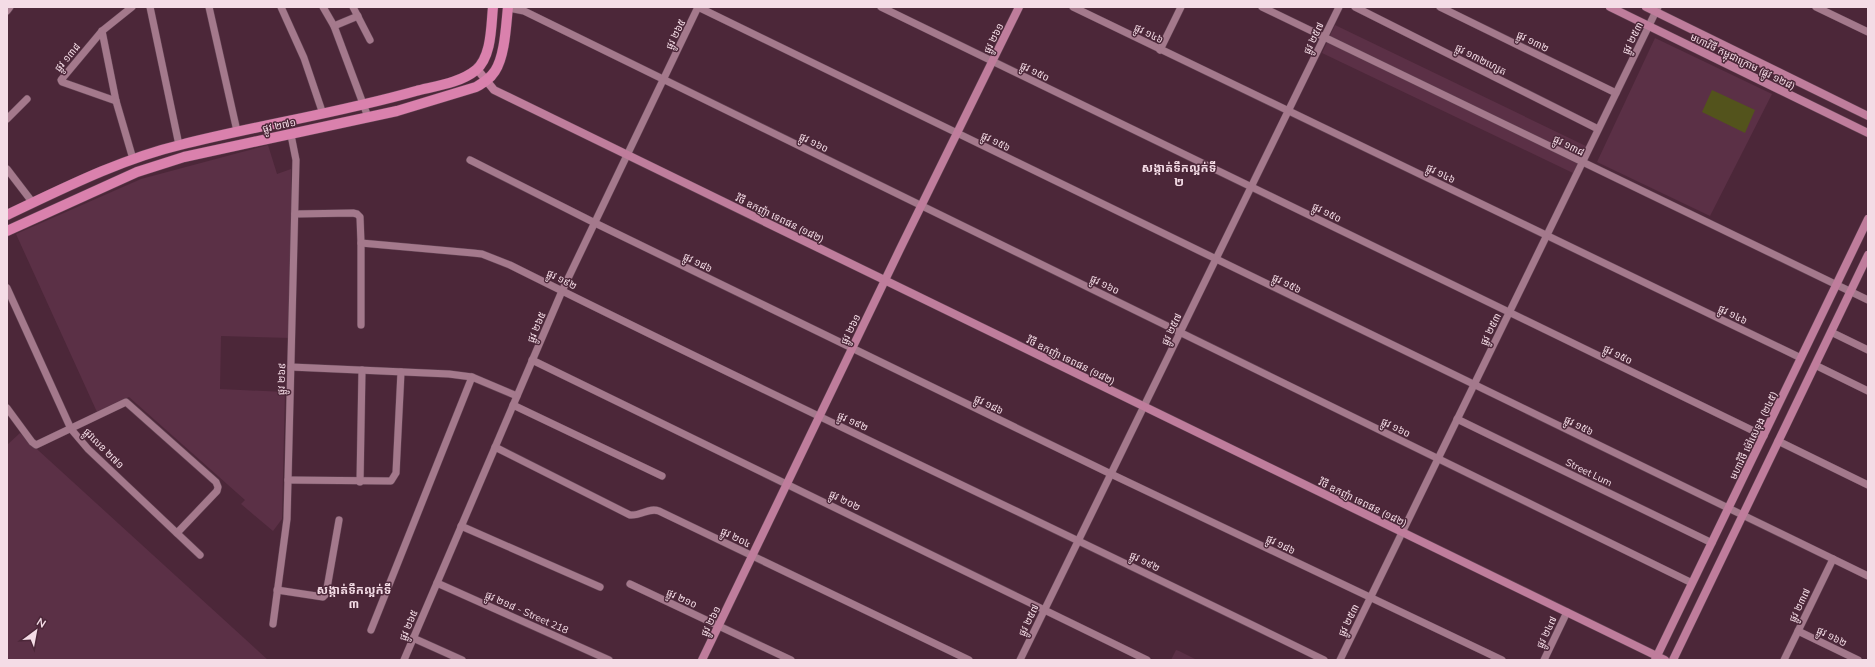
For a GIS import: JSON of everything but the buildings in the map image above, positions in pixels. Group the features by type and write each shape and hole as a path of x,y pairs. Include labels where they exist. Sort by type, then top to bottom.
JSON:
{"main road":[{"path":"477,69 484,58 489,41 493,7"},
{"name":"ផ្លូវ ២៧១","path":"7,231 137,172 184,157 368,117 457,94 486,81 495,71 499,63 508,8"},
{"name":"ផ្លូវ ២៧១","path":"7,215 33,202 132,159 179,145 237,131 365,104 464,77 477,69"}],"street":[{"path":"7,11 10,7"},
{"name":"ផ្លូវ ១៣៨","path":"116,102 61,82 102,31 132,7"},
{"path":"150,7 179,145"},
{"path":"210,7 237,131"},
{"path":"281,7 304,58 323,114"},
{"path":"323,7 334,26 365,104 368,117"},
{"path":"353,7 370,40"},
{"name":"ផ្លូវ ២៦៥","path":"404,660 562,291 698,7"},
{"name":"ផ្លូវ ១៥៦","path":"698,7 1868,576"},
{"name":"ផ្លូវ ១៥០","path":"881,7 1764,436"},
{"name":"ផ្លូវ ២៦១","path":"702,660 885,280 1019,7"},
{"name":"ផ្លូវ ១៤៦","path":"1072,7 1801,358"},
{"path":"1160,50 1181,7"},
{"name":"ផ្លូវ ១៣៨","path":"1262,7 1868,300"},
{"name":"ផ្លូវ ២៥៧","path":"1020,660 1339,7"},
{"name":"ផ្លូវ ១៣២ហ្សេត","path":"1355,7 1598,129"},
{"name":"ផ្លូវ ១៣២","path":"1440,7 1616,93"},
{"name":"មហាវិថី កម្ពុជាក្រោម (ផ្លូវ ១២៨)","path":"1610,7 1868,134"},
{"name":"មហាវិថី កម្ពុជាក្រោម (ផ្លូវ ១២៨)","path":"1646,7 1657,9 1868,116"},
{"path":"1816,7 1868,32"},
{"name":"ផ្លូវ ១៦០","path":"508,8 524,11 1692,583"},
{"name":"ផ្លូវ ២៥៣","path":"1340,660 1657,9"},
{"path":"334,26 358,16"},
{"path":"102,31 116,102 132,159"},
{"name":"វិថី ឧកញ៉ា ទេពផន (១៨២)","path":"477,69 494,90 1567,612 1659,659"},
{"path":"7,119 27,99"},
{"name":"ផ្លូវ ២៦៩","path":"273,624 287,519 296,160 291,134"},
{"name":"ផ្លូវ ១៨៦","path":"470,160 595,223 1111,474 1502,660"},
{"path":"7,169 33,202"},
{"path":"295,214 357,214 360,217 361,325"},
{"name":"មហាវិថី ម៉ៅសេទុង (២៤៥)","path":"1659,659 1692,583 1868,218"},
{"name":"ផ្លូវ ១៩២","path":"361,243 482,254 510,265 1324,660"},
{"path":"1674,660 1742,515 1868,255"},
{"name":"ផ្លូវលេខ ២៧១","path":"7,288 71,429 88,449 200,555"},
{"path":"1831,332 1868,350"},
{"name":"ផ្លូវ ២០២","path":"532,360 787,483 1147,660"},
{"path":"1815,365 1868,391"},
{"path":"291,367 472,377 517,396"},
{"path":"360,482 362,370"},
{"path":"288,480 360,482 392,481 396,473 400,372"},
{"path":"372,630 472,377"},
{"path":"7,408 32,442 36,445 126,402 216,482 218,487 217,491 178,533"},
{"path":"513,405 662,476"},
{"name":"Street Lum","path":"1457,419 1712,543"},
{"path":"1778,441 1868,485"},
{"name":"ផ្លូវ ២០៤","path":"495,447 630,515 638,516 655,510 969,660"},
{"path":"277,590 323,597 326,594 339,520"},
{"path":"462,526 600,587"},
{"name":"ផ្លូវ ២៣៧","path":"1784,660 1833,559"},
{"name":"ផ្លូវ ២១៨ - Street 218","path":"437,583 609,660"},
{"name":"ផ្លូវ ២១០","path":"630,584 791,660"},
{"name":"ផ្លូវ ២៤៧","path":"1544,660 1567,612"},
{"name":"ផ្លូវ ១៦២","path":"1798,631 1858,660"},
{"path":"413,638 462,660"}],"shaded area":[{"path":"1335,25 1588,147 1575,174 1322,53"},
{"path":"1655,38 1772,94 1710,216 1597,162"},
{"path":"1712,90 1755,110 1745,133 1702,112"},
{"path":"268,145 277,174 291,169 291,338 221,336 220,389 285,392 282,519 273,531 241,504 245,500 129,397 97,412 16,234 141,179"},
{"path":"20,433 268,660 7,660 7,445"},
{"path":"1176,650 1179,651 1197,660 1171,660"}],"district":[{"name":"សង្កាត់ទឹកល្អក់ទី ២","path":"1179,175"},
{"name":"សង្កាត់ទឹកល្អក់ទី ៣","path":"354,597"}]}
